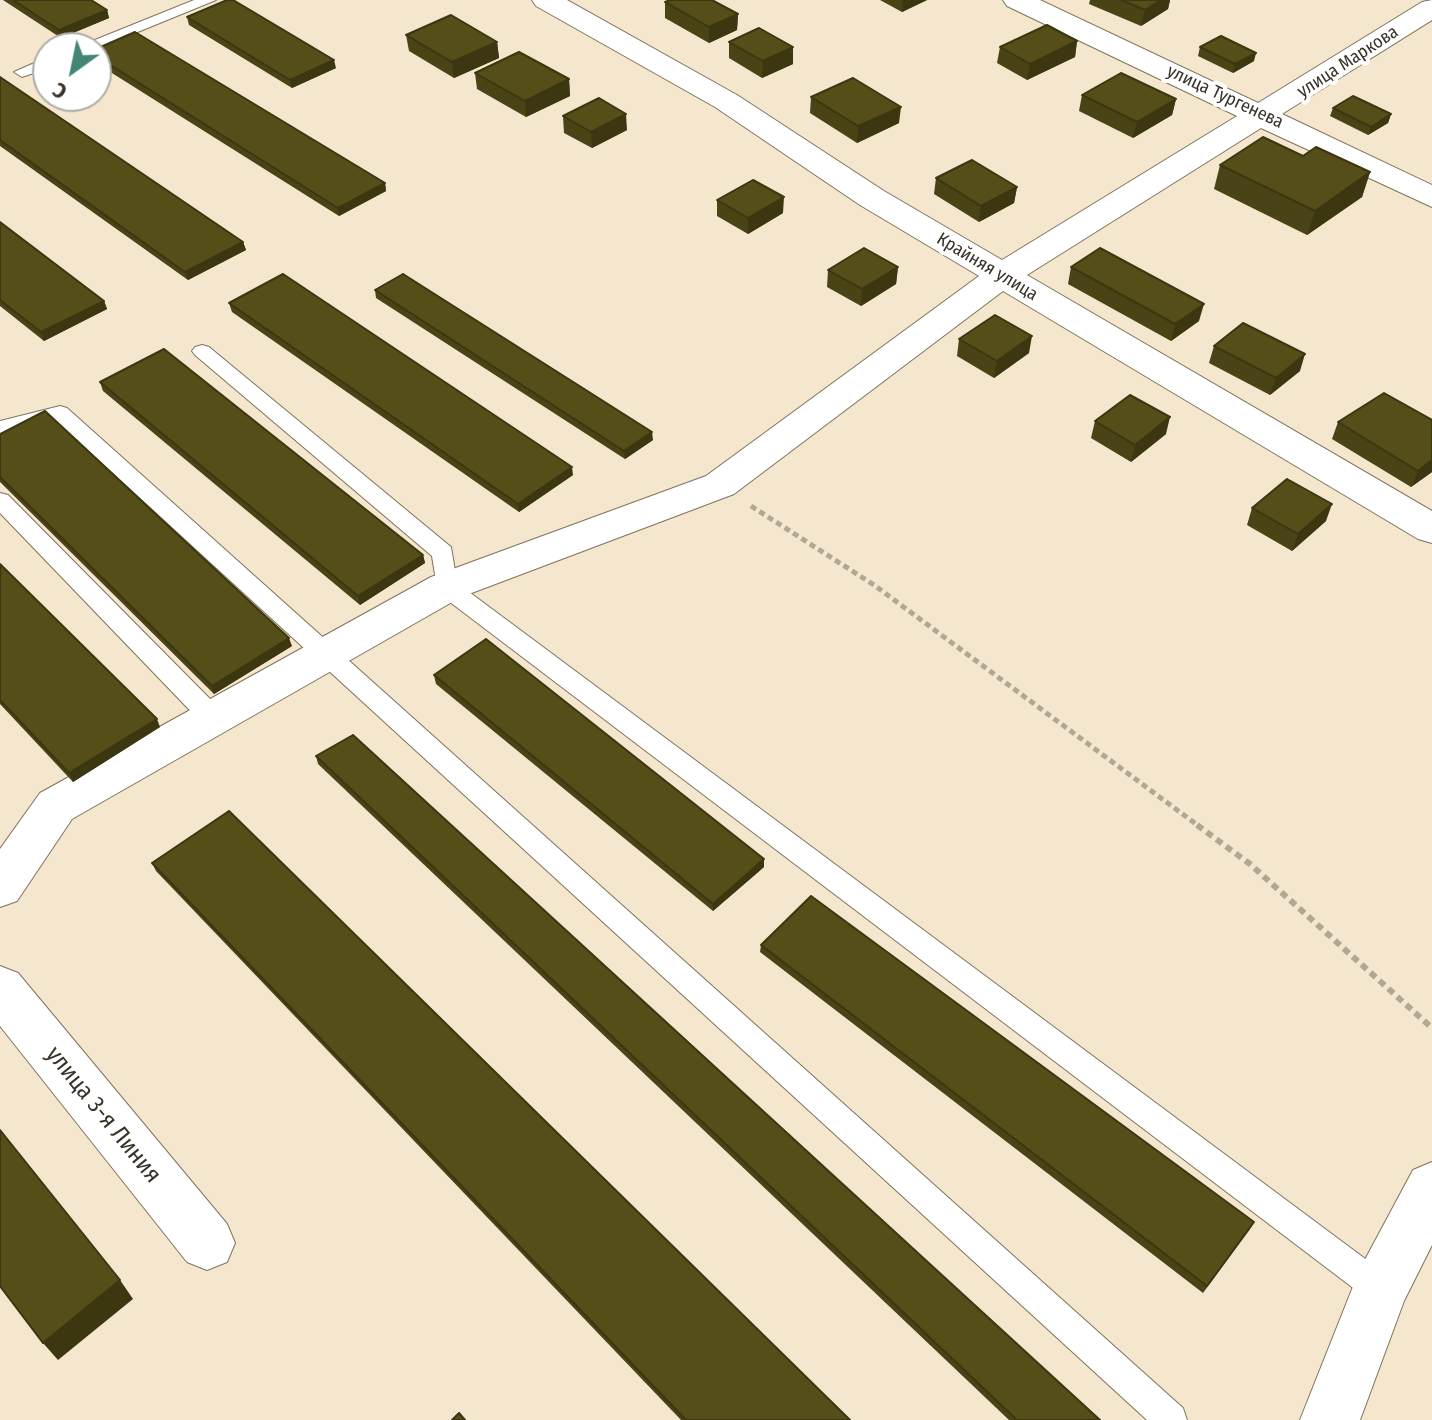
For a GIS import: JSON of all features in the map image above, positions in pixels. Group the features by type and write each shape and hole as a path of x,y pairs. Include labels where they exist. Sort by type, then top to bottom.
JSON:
{"street":[{"name":"Крайняя улица","path":"546,0 726,101 872,198 1432,529"},
{"name":"улица Тургенева","path":"1017,0 1432,197"},
{"name":"улица Маркова","path":"0,887 56,806 446,587 720,485 1001,276 1264,116 1432,8"},
{"name":"улица 3-я Линия","path":"0,988 207,1243"},
{"path":"1330,1420 1380,1289 1432,1188"}],"lane":[{"path":"112,37 208,0"},
{"path":"22,72 32,68"},
{"path":"202,351 443,553 446,587 1380,1289"},
{"path":"0,428 60,413 1171,1420"},
{"path":"0,500 213,718"}],"path":[{"path":"720,485 874,585 1250,864 1432,1028"}],"building":[{"path":"13,0 91,0 107,10 59,30"},
{"path":"233,0 334,60 290,80 187,17"},
{"path":"712,0 738,14 709,27 665,2"},
{"path":"1121,0 1161,0 1145,10"},
{"path":"451,15 497,42 452,62 406,35"},
{"path":"1047,25 1077,41 1030,64 1000,47"},
{"path":"759,28 793,47 763,61 729,42"},
{"path":"135,32 385,183 338,208 112,66 112,42"},
{"path":"1221,36 1256,53 1235,64 1200,47"},
{"path":"519,52 569,79 525,101 475,73"},
{"path":"1121,73 1176,99 1137,122 1082,95"},
{"path":"0,77 32,99 32,112 52,112 243,242 185,272 0,140"},
{"path":"853,78 901,107 858,126 811,97"},
{"path":"1353,96 1391,114 1371,127 1333,108"},
{"path":"599,98 626,114 591,132 563,116"},
{"path":"1263,137 1303,156 1316,147 1370,172 1315,211 1220,165"},
{"path":"972,160 1017,187 981,206 936,178"},
{"path":"753,180 784,197 748,218 717,200"},
{"path":"0,222 104,301 41,332 0,300"},
{"path":"864,248 898,267 862,289 828,270"},
{"path":"1100,248 1204,304 1175,324 1071,267"},
{"path":"283,274 572,467 518,504 229,303"},
{"path":"403,274 652,432 624,451 375,290"},
{"path":"995,315 1032,336 997,361 959,339"},
{"path":"1243,323 1305,354 1276,378 1214,346"},
{"path":"164,349 423,555 358,596 100,382"},
{"path":"1384,393 1432,420 1432,460 1418,471 1338,422"},
{"path":"1130,395 1170,417 1135,445 1095,421"},
{"path":"45,411 289,638 212,686 0,477 0,434"},
{"path":"1287,479 1332,504 1298,534 1252,508"},
{"path":"0,564 157,719 69,773 0,700"},
{"path":"486,639 764,859 713,904 434,675"},
{"path":"353,735 1100,1420 1017,1420 316,756"},
{"path":"229,811 850,1420 686,1420 152,863"},
{"path":"811,896 1254,1222 1207,1286 761,945"},
{"path":"0,1130 120,1280 43,1343 0,1286"},
{"path":"459,1413 465,1420 452,1420"}]}
